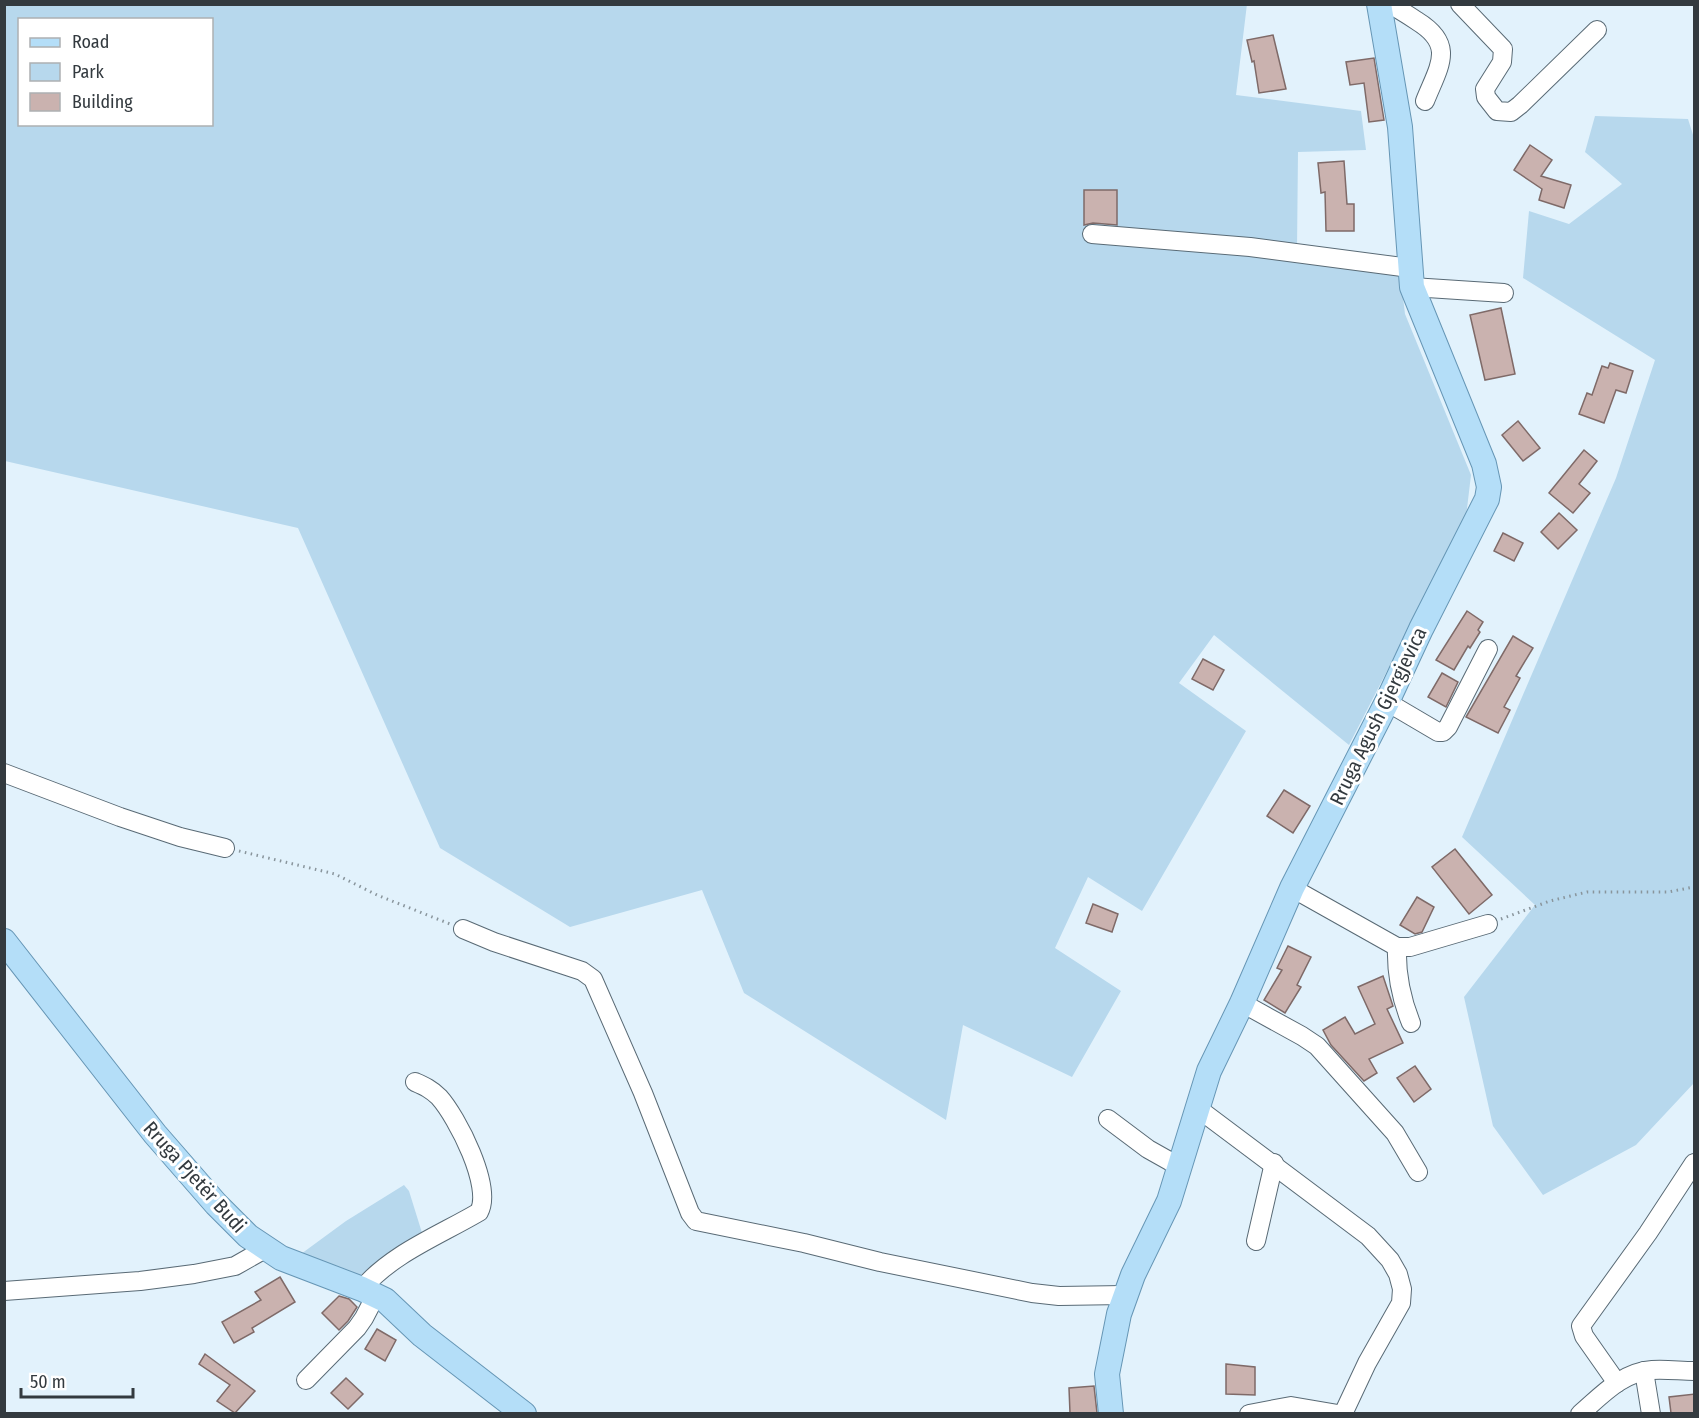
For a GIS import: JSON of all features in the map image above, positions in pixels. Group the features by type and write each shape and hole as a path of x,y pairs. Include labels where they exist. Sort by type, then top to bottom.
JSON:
{"main road":[{"name":"Rruga Agush Gjergjevica","path":"1110,1413 1107,1374 1124,1295 1169,1201 1196,1107 1209,1071 1242,1003 1292,888 1487,499 1489,487 1484,464 1411,278 1401,137 1378,4"},
{"name":"Rruga Pjetër Budi","path":"4,941 155,1134 216,1204 248,1236 265,1249 298,1266 369,1292 392,1306 422,1335 524,1413"}],"street":[{"path":"1389,4 1429,29 1436,35 1440,44 1440,63 1425,101"},
{"path":"1460,4 1503,49 1502,62 1485,89 1486,98 1497,111 1511,112 1520,105 1597,30"},
{"path":"1092,234 1250,247 1411,278 1504,292"},
{"path":"1387,702 1438,732 1443,732 1448,727 1488,649"},
{"path":"4,773 180,837 225,848"},
{"path":"1292,888 1398,947 1410,947 1488,924"},
{"path":"463,929 494,942 582,971 593,979 643,1093 690,1213 696,1221 1032,1293 1059,1296 1124,1295"},
{"path":"1398,947 1399,988 1410,1023"},
{"path":"1242,1003 1317,1046 1395,1133 1418,1172"},
{"path":"306,1380 364,1318 370,1280 407,1253 479,1212 482,1206 474,1161 453,1115 428,1087 415,1083"},
{"path":"1196,1107 1274,1163 1368,1236 1390,1260 1398,1274 1402,1289 1401,1303 1340,1413 1291,1406 1249,1413"},
{"path":"1108,1119 1148,1149 1180,1167"},
{"path":"1256,1241 1274,1163"},
{"path":"1617,1383 1584,1336 1581,1326 1642,1243 1695,1163"},
{"path":"4,1291 140,1281 194,1274 235,1266 265,1249"},
{"path":"1644,1371 1651,1413"},
{"path":"1580,1413 1617,1383 1633,1374 1644,1371 1695,1371"}],"path":[{"path":"225,848 335,874 378,895 463,929"},
{"path":"1488,924 1587,891 1668,892 1695,887"}],"green space":[{"path":"1247,4 1236,95 1361,111 1366,150 1298,152 1297,249 1398,257 1405,314 1471,475 1466,517 1349,745 1214,635 1179,683 1246,731 1142,911 1088,877 1055,948 1121,991 1072,1077 963,1025 946,1120 744,993 702,890 570,927 440,848 298,528 5,461 5,5"},
{"path":"1595,116 1688,119 1694,138 1694,1083 1636,1145 1543,1195 1493,1126 1464,997 1535,905 1462,837 1616,478 1655,360 1523,278 1529,211 1569,224 1622,184 1585,152"},
{"path":"404,1185 409,1191 423,1236 359,1276 301,1254 346,1221"}],"building":[{"path":"1273,35 1286,89 1259,93 1254,61 1252,62 1247,40"},
{"path":"1374,58 1384,120 1369,122 1364,83 1350,85 1346,62"},
{"path":"1530,145 1552,160 1541,176 1571,185 1564,208 1539,200 1542,189 1514,170"},
{"path":"1344,161 1347,204 1354,204 1354,231 1326,231 1325,192 1321,193 1318,163"},
{"path":"1084,190 1117,190 1117,225 1093,223 1084,225"},
{"path":"1501,308 1515,374 1485,380 1470,315"},
{"path":"1610,363 1633,371 1626,393 1616,390 1604,423 1579,414 1587,393 1592,395 1602,366 1608,368"},
{"path":"1518,421 1540,448 1523,461 1502,435"},
{"path":"1584,450 1597,461 1579,484 1590,493 1573,513 1549,493"},
{"path":"1559,513 1577,530 1558,549 1541,532"},
{"path":"1503,533 1523,543 1514,561 1494,551"},
{"path":"1467,611 1483,622 1478,630 1480,632 1470,648 1468,646 1454,670 1436,660"},
{"path":"1513,636 1533,648 1516,676 1520,678 1504,707 1510,710 1498,733 1466,717"},
{"path":"1203,659 1224,670 1213,690 1192,679"},
{"path":"1442,673 1458,682 1446,707 1428,697"},
{"path":"1284,790 1310,806 1293,833 1267,816"},
{"path":"1455,849 1492,895 1469,914 1432,867"},
{"path":"1417,897 1434,907 1422,932 1415,934 1400,925"},
{"path":"1093,904 1118,914 1112,932 1086,923"},
{"path":"1288,946 1311,957 1297,985 1301,987 1285,1013 1264,1000 1282,970 1277,968"},
{"path":"1383,976 1393,1006 1387,1009 1403,1043 1369,1059 1377,1073 1364,1081 1331,1045 1323,1030 1345,1017 1355,1034 1375,1024 1358,987"},
{"path":"1415,1066 1431,1089 1414,1102 1397,1078"},
{"path":"280,1277 295,1302 252,1328 254,1332 234,1343 222,1322 261,1300 255,1292"},
{"path":"339,1296 349,1299 357,1307 339,1330 322,1313"},
{"path":"377,1329 396,1340 385,1361 365,1349"},
{"path":"205,1354 255,1391 235,1413 217,1401 230,1385 199,1364"},
{"path":"1226,1364 1255,1367 1255,1395 1226,1394"},
{"path":"346,1378 363,1394 348,1409 331,1393"},
{"path":"1094,1386 1097,1413 1070,1413 1069,1388"},
{"path":"1695,1394 1695,1413 1671,1413 1669,1397"}]}
